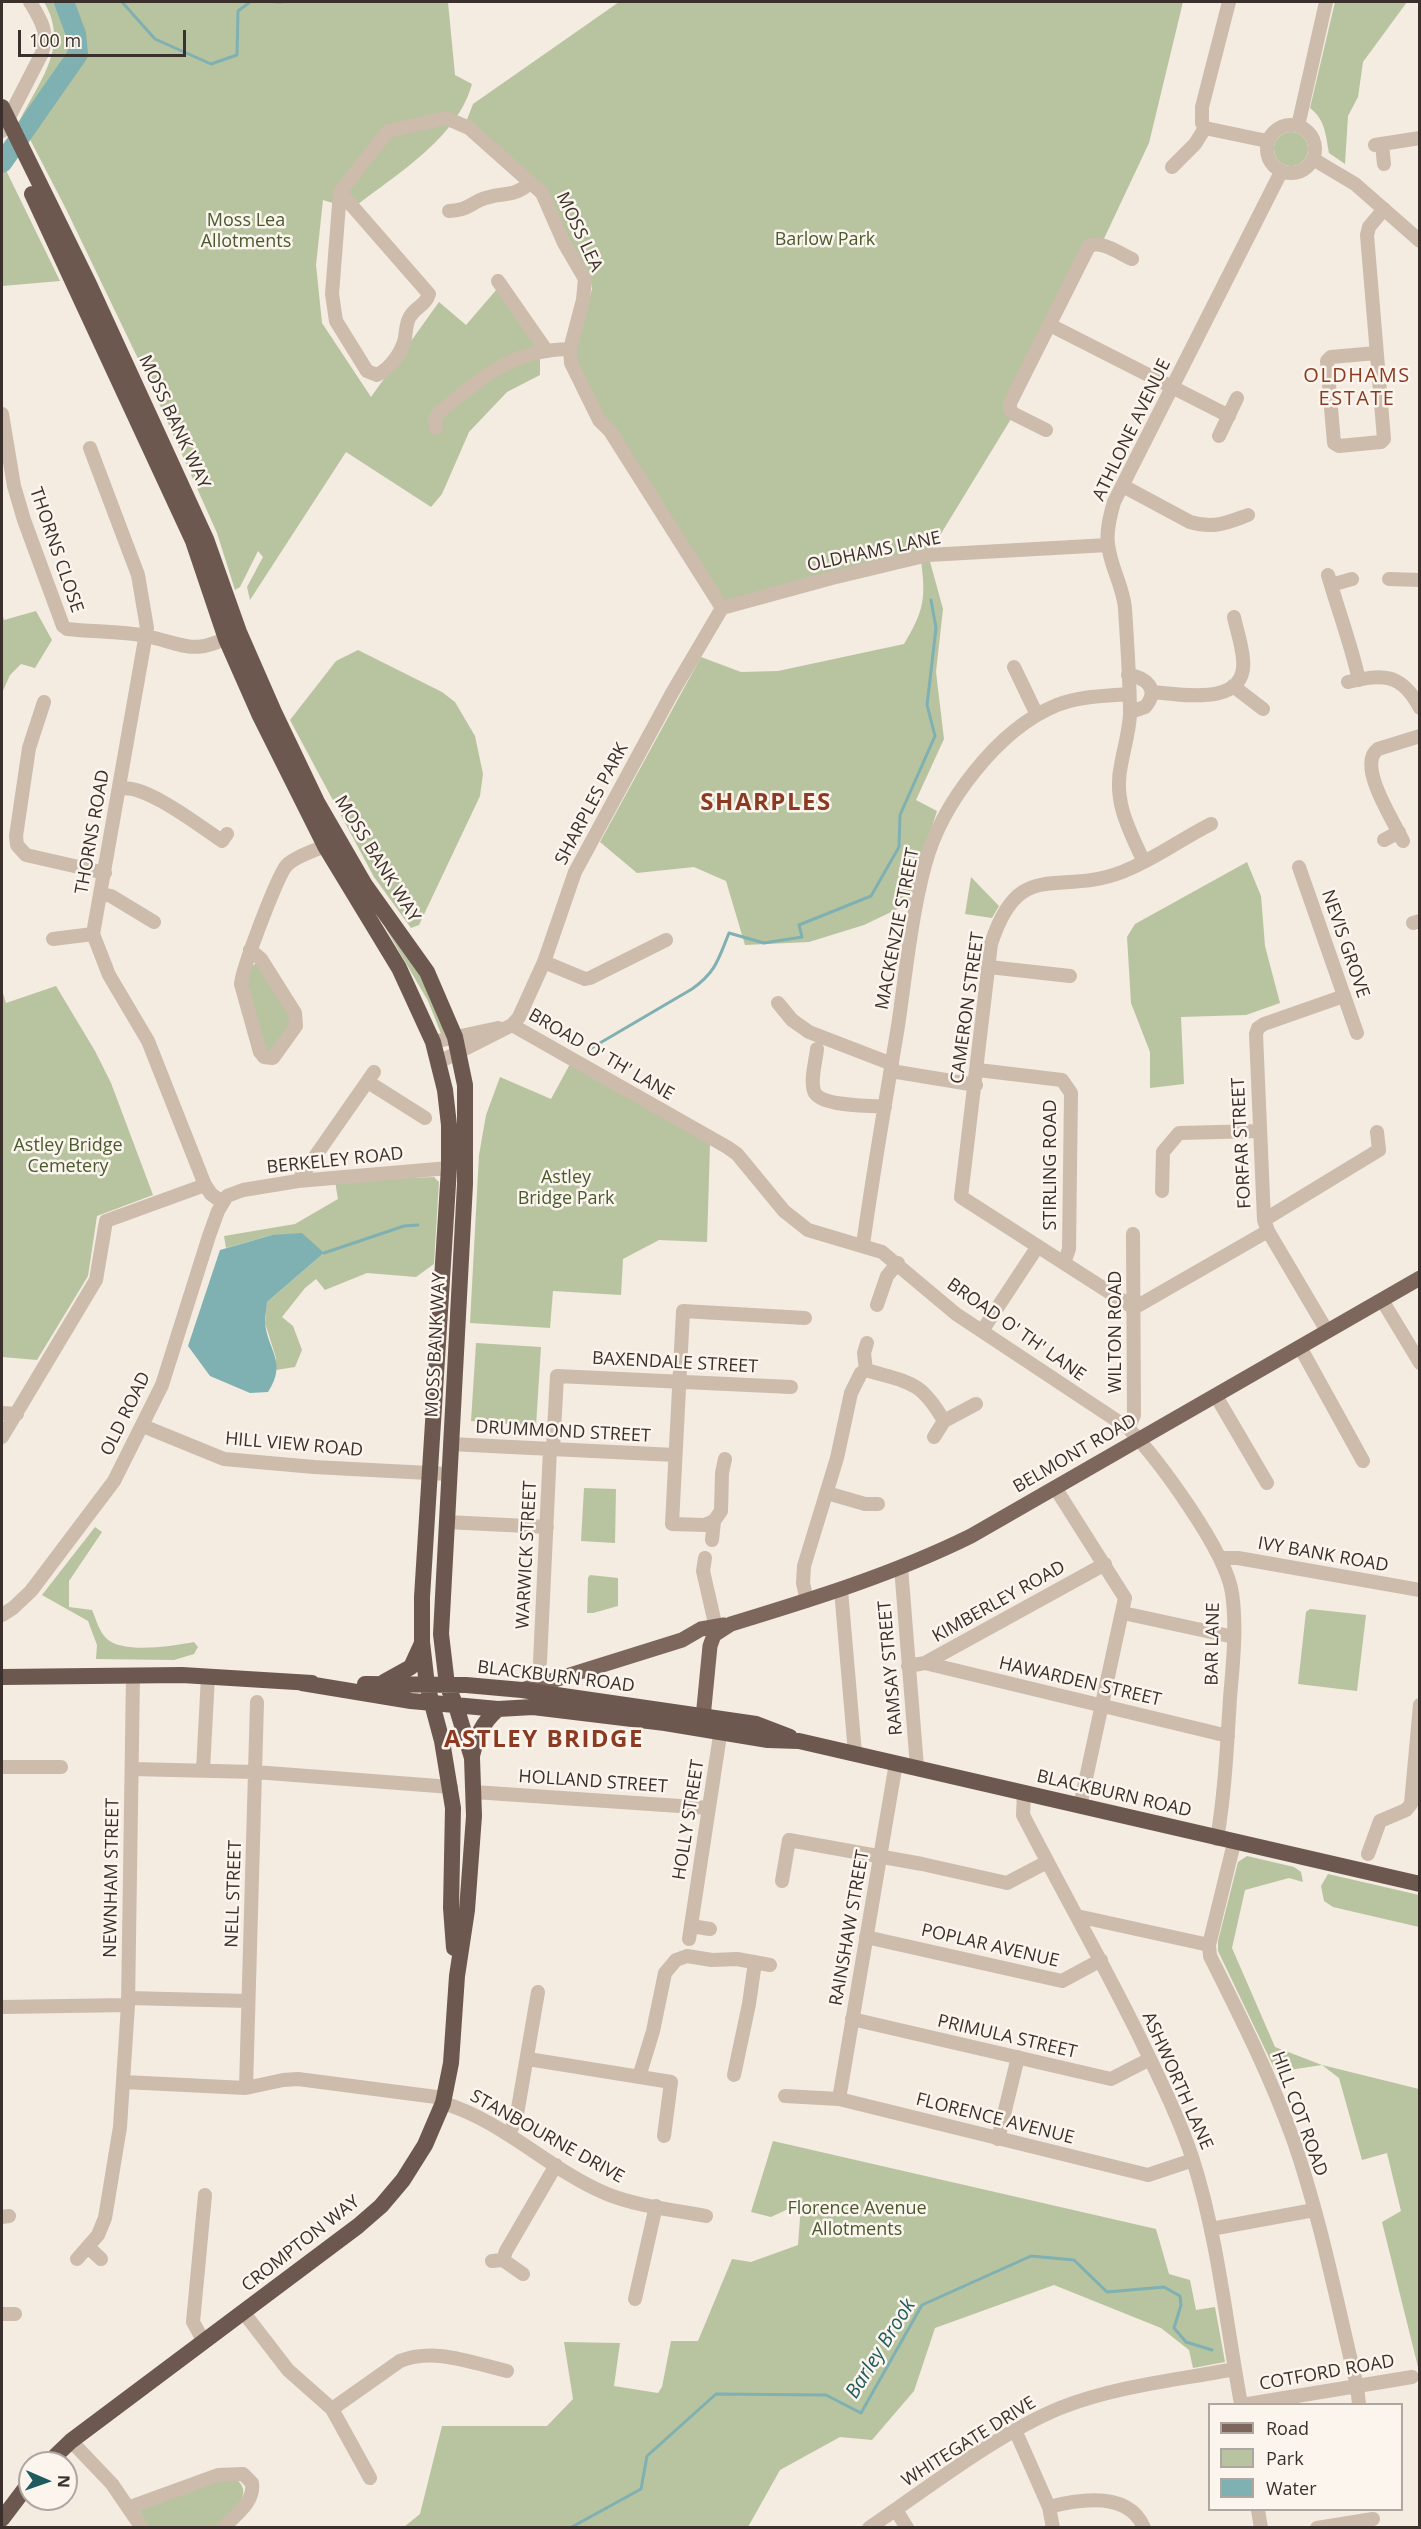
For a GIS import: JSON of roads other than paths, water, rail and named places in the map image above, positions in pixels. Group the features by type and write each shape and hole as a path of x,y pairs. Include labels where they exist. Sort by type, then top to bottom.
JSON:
{"highway":[{"name":"MOSS BANK WAY","path":"3,124 193,541 233,636 260,716 325,846 399,968 433,1042 439,1062 449,1125 449,1168 440,1474 422,1598 422,1642 427,1685"},
{"name":"MOSS BANK WAY","path":"233,636 274,712 317,802 365,885 427,972 457,1045 465,1085 465,1184 450,1444 440,1474 446,1522 441,1634 451,1695"},
{"path":"378,1685 411,1667 422,1642"},
{"name":"BLACKBURN ROAD","path":"2,1677 208,1676 303,1683 427,1685 498,1709 533,1707 721,1725 768,1740 799,1741 1419,1884"},
{"name":"BLACKBURN ROAD","path":"303,1683 431,1702 451,1695 522,1690 703,1723"},
{"name":"CROMPTON WAY","path":"427,1685 451,1786 454,1817 451,1908 457,1976"},
{"path":"451,1695 500,1700 533,1707"},
{"name":"CROMPTON WAY","path":"61,2451 328,2249 381,2205 414,2164 443,2101 451,2063 457,1976 467,1910 474,1792 472,1758 451,1695"},
{"path":"472,1758 477,1734 485,1720 498,1709"},
{"path":"2,2519 18,2498"}],"main road":[{"name":"BELMONT ROAD","path":"522,1690 693,1636 701,1629 721,1627 841,1590 930,1556 1056,1489 1133,1434 1216,1396 1419,1278"},
{"path":"703,1723 710,1646 721,1627"},
{"path":"693,1636 703,1639 710,1646"}],"street":[{"path":"3,124 42,53 46,41 45,28 30,2"},
{"path":"1229,2 1202,107 1202,123 1205,128 1267,141"},
{"path":"1298,126 1326,2"},
{"name":"MOSS LEA","path":"340,192 388,131 446,118 469,128 542,194 564,243 585,279 583,300 570,349"},
{"path":"1286,125 1298,126 1311,136 1315,145 1313,159 1306,169 1298,173 1281,172 1268,160 1267,141 1278,128 1286,125"},
{"path":"1172,166 1195,144 1205,128"},
{"path":"1384,164 1379,145 1419,138"},
{"path":"1313,159 1345,177 1419,241"},
{"name":"ATHLONE AVENUE","path":"1144,862 1125,823 1119,801 1118,783 1128,736 1130,712 1124,596 1108,545 1110,517 1114,502 1281,172"},
{"path":"448,211 467,209 480,200 519,192 530,183"},
{"path":"340,192 429,294 425,303 408,319 404,342 396,357 376,375 367,371 336,321 332,294 340,192"},
{"path":"1376,353 1331,357 1328,361 1334,443 1339,446 1381,442 1384,439 1368,231 1384,209"},
{"path":"1046,430 1014,414 1010,410 1010,403 1089,246 1101,245 1132,259"},
{"path":"498,281 546,350"},
{"path":"1050,325 1229,416"},
{"path":"436,428 435,420 439,412 498,367 519,357 546,350 570,349 571,363 599,420 610,431 722,608"},
{"path":"1219,436 1237,398"},
{"name":"THORNS CLOSE","path":"2,414 14,486 63,626 67,629 146,636 174,645 195,648 212,645 233,636"},
{"name":"THORNS ROAD","path":"91,447 138,575 147,624 93,934"},
{"path":"1123,486 1190,522 1201,525 1218,525 1248,515"},
{"name":"OLDHAMS LANE","path":"722,608 928,555 1108,545"},
{"path":"1389,579 1411,576"},
{"path":"1352,579 1330,580 1339,616 1351,644 1353,681 1377,676 1396,680 1416,700 1419,708"},
{"name":"SHARPLES PARK","path":"513,1025 519,1017 544,962 575,872 672,693 722,608"},
{"path":"1152,692 1210,695 1224,693 1233,686 1242,672 1244,660 1234,617"},
{"path":"1014,666 1037,715"},
{"path":"1128,675 1144,679 1152,692 1152,697 1146,706 1130,712"},
{"path":"1233,686 1263,709"},
{"name":"MACKENZIE STREET","path":"863,1245 917,905 932,843 961,792 1005,737 1037,715 1077,699 1128,694"},
{"path":"44,702 29,748 15,836 17,845 26,855 105,873"},
{"path":"1384,840 1401,837 1370,772 1370,758 1378,749 1419,736"},
{"path":"120,789 129,787 153,798 222,841 227,834"},
{"name":"CAMERON STREET","path":"1038,1246 961,1197 992,944 999,924 1010,905 1025,890 1036,885 1099,879 1144,862 1211,824"},
{"path":"250,950 261,959 296,1013 296,1026 273,1058 264,1057 260,1052 241,984 250,950 286,866 325,846"},
{"name":"NEVIS GROVE","path":"1299,867 1357,1033"},
{"path":"101,894 111,896 154,922"},
{"path":"53,939 93,934 109,975 148,1041 205,1185 211,1194 224,1199"},
{"path":"544,962 585,979 666,940"},
{"path":"989,967 1070,976"},
{"name":"FORFAR STREET","path":"1327,1331 1266,1225 1259,1131 1256,1034 1258,1028 1264,1024 1344,996"},
{"path":"777,1002 792,1020 809,1032 891,1067 976,1084"},
{"path":"439,1062 457,1045 513,1025"},
{"name":"BROAD O' TH' LANE","path":"513,1025 727,1147 737,1154 788,1216 808,1230 874,1248 898,1263 948,1309 1133,1434"},
{"path":"433,1042 457,1045"},
{"path":"817,1048 813,1086 817,1096 823,1101 885,1107"},
{"name":"STIRLING ROAD","path":"978,1070 1062,1080 1071,1093 1069,1249 1064,1263"},
{"path":"298,1182 371,1077 426,1118"},
{"path":"1162,1191 1163,1152 1179,1133 1259,1131"},
{"path":"981,1331 1038,1246 1134,1308 1379,1150 1377,1132"},
{"name":"BERKELEY ROAD","path":"224,1199 243,1190 298,1182 449,1168"},
{"path":"2,1437 96,1280 106,1221 205,1185"},
{"name":"OLD ROAD","path":"2,1615 13,1608 31,1590 66,1547 114,1480 143,1426 162,1385 209,1236 224,1199"},
{"name":"WILTON ROAD","path":"1133,1234 1133,1434"},
{"path":"878,1305 887,1276 898,1263"},
{"path":"1382,1300 1419,1363"},
{"path":"714,1521 705,1525 672,1524 683,1311 805,1318"},
{"path":"866,1370 864,1353 867,1342"},
{"path":"1300,1347 1364,1461"},
{"path":"807,1601 803,1583 804,1566 827,1493 851,1393 861,1373 866,1370 914,1384 933,1402 944,1421"},
{"name":"BAXENDALE STREET","path":"556,1376 791,1387"},
{"name":"WARWICK STREET","path":"540,1662 556,1376"},
{"path":"1216,1396 1267,1483"},
{"path":"934,1437 944,1421 976,1404"},
{"path":"2,1413 17,1414"},
{"name":"HILL VIEW ROAD","path":"143,1426 224,1459 440,1474"},
{"name":"BAR LANE","path":"1133,1434 1166,1473 1221,1558 1232,1592 1234,1637 1228,1736 1216,1839"},
{"name":"DRUMMOND STREET","path":"450,1444 675,1455"},
{"path":"712,1540 714,1521 721,1511 722,1473 726,1459"},
{"path":"1056,1489 1124,1593 1125,1602 1080,1806"},
{"path":"827,1493 865,1504 882,1504"},
{"path":"446,1522 547,1527"},
{"path":"705,1558 703,1571 721,1627"},
{"name":"IVY BANK ROAD","path":"1221,1558 1238,1558 1419,1590"},
{"name":"KIMBERLEY ROAD","path":"908,1666 924,1663 1105,1564"},
{"name":"RAMSAY STREET","path":"901,1567 916,1767"},
{"path":"841,1590 855,1754"},
{"path":"1123,1613 1234,1637"},
{"name":"HAWARDEN STREET","path":"924,1663 1228,1736"},
{"name":"NEWNHAM STREET","path":"77,2259 98,2235 105,2218 120,2127 128,2002 133,1675"},
{"path":"204,1770 208,1676"},
{"name":"NELL STREET","path":"246,2088 257,1702"},
{"path":"1368,1854 1380,1821 1409,1808 1416,1779 1419,1705"},
{"name":"HOLLY STREET","path":"710,1929 690,1933 721,1725"},
{"name":"RAINSHAW STREET","path":"839,2099 896,1763"},
{"path":"2,1767 61,1767"},
{"path":"132,1769 255,1772 451,1786"},
{"name":"HOLLAND STREET","path":"474,1792 709,1808"},
{"name":"ASHWORTH LANE","path":"1024,1793 1023,1815 1101,1960 1150,2059 1173,2107 1193,2160 1211,2229 1241,2403"},
{"path":"782,1881 789,1840 1007,1883 1047,1862"},
{"path":"1077,1916 1209,1945 1234,1843"},
{"name":"POPLAR AVENUE","path":"867,1937 1062,1981 1101,1960"},
{"name":"HILL COT ROAD","path":"1209,1945 1210,1956 1248,2031 1293,2140 1314,2210 1357,2386 1359,2403"},
{"path":"639,2077 669,1965 687,1956 771,1965"},
{"path":"734,2075 731,2054 749,2004 755,1962"},
{"path":"509,2133 516,2120 539,1992"},
{"path":"2,2007 128,2002 248,2001"},
{"name":"PRIMULA STREET","path":"852,2019 1111,2079 1150,2059"},
{"path":"998,2139 1018,2057"},
{"path":"528,2059 671,2082 661,2127"},
{"name":"STANBOURNE DRIVE","path":"124,2082 246,2088 298,2079 443,2101 509,2133 556,2165 608,2194 706,2216"},
{"name":"FLORENCE AVENUE","path":"785,2096 839,2099 1148,2175 1193,2160"},
{"path":"523,2274 497,2261 506,2251 556,2165"},
{"path":"204,2342 192,2322 205,2195"},
{"path":"634,2293 656,2206"},
{"path":"1211,2229 1314,2210"},
{"path":"88,2247 101,2259"},
{"path":"244,2313 288,2370 332,2409 370,2478"},
{"path":"332,2409 409,2357 438,2355 507,2371"},
{"name":"WHITEGATE DRIVE","path":"869,2528 1015,2430 1061,2408 1118,2391 1235,2369"},
{"name":"COTFORD ROAD","path":"1254,2403 1412,2377"},
{"path":"1015,2430 1049,2507 1053,2528"},
{"path":"71,2441 112,2484 130,2507 141,2528"},
{"path":"130,2507 218,2475 243,2474 252,2483 252,2492 246,2504 223,2528"},
{"path":"1049,2507 1064,2503 1108,2501 1120,2503 1137,2515 1144,2528"},
{"path":"896,2510 907,2528"},
{"path":"1258,2511 1261,2528"},
{"path":"1317,2528 1372,2519"}],"water":[{"path":"302,1233 324,1253 267,1302 265,1322 276,1364 274,1382 268,1392 250,1393 210,1376 188,1346 220,1250 272,1235"}],"waterway":[{"path":"2,163 78,54 76,34 64,2"},
{"path":"122,2 155,39 211,64 237,55 238,11 250,2"},
{"path":"276,2 282,2"},
{"path":"588,1050 700,983 715,965 729,933 764,943 802,937 799,925 871,896 899,847 900,815 935,736 927,705 936,628 931,600"},
{"path":"324,1253 404,1226 418,1225"},
{"name":"Barley Brook","path":"570,2528 641,2489 647,2456 716,2394 826,2395 861,2413 922,2305 1031,2256 1074,2260 1107,2292 1164,2287 1180,2296 1181,2305 1174,2328 1186,2342 1212,2350"}],"district":[{"name":"OLDHAMS ESTATE","path":"1357,388"},
{"name":"SHARPLES","path":"766,803"},
{"name":"ASTLEY BRIDGE","path":"544,1740"}],"park label":[{"name":"Moss Lea Allotments","path":"246,231"},
{"name":"Barlow Park","path":"825,240"},
{"name":"Astley Bridge Cemetery","path":"68,1156"},
{"name":"Astley Bridge Park","path":"566,1188"},
{"name":"Florence Avenue Allotments","path":"857,2219"}]}
